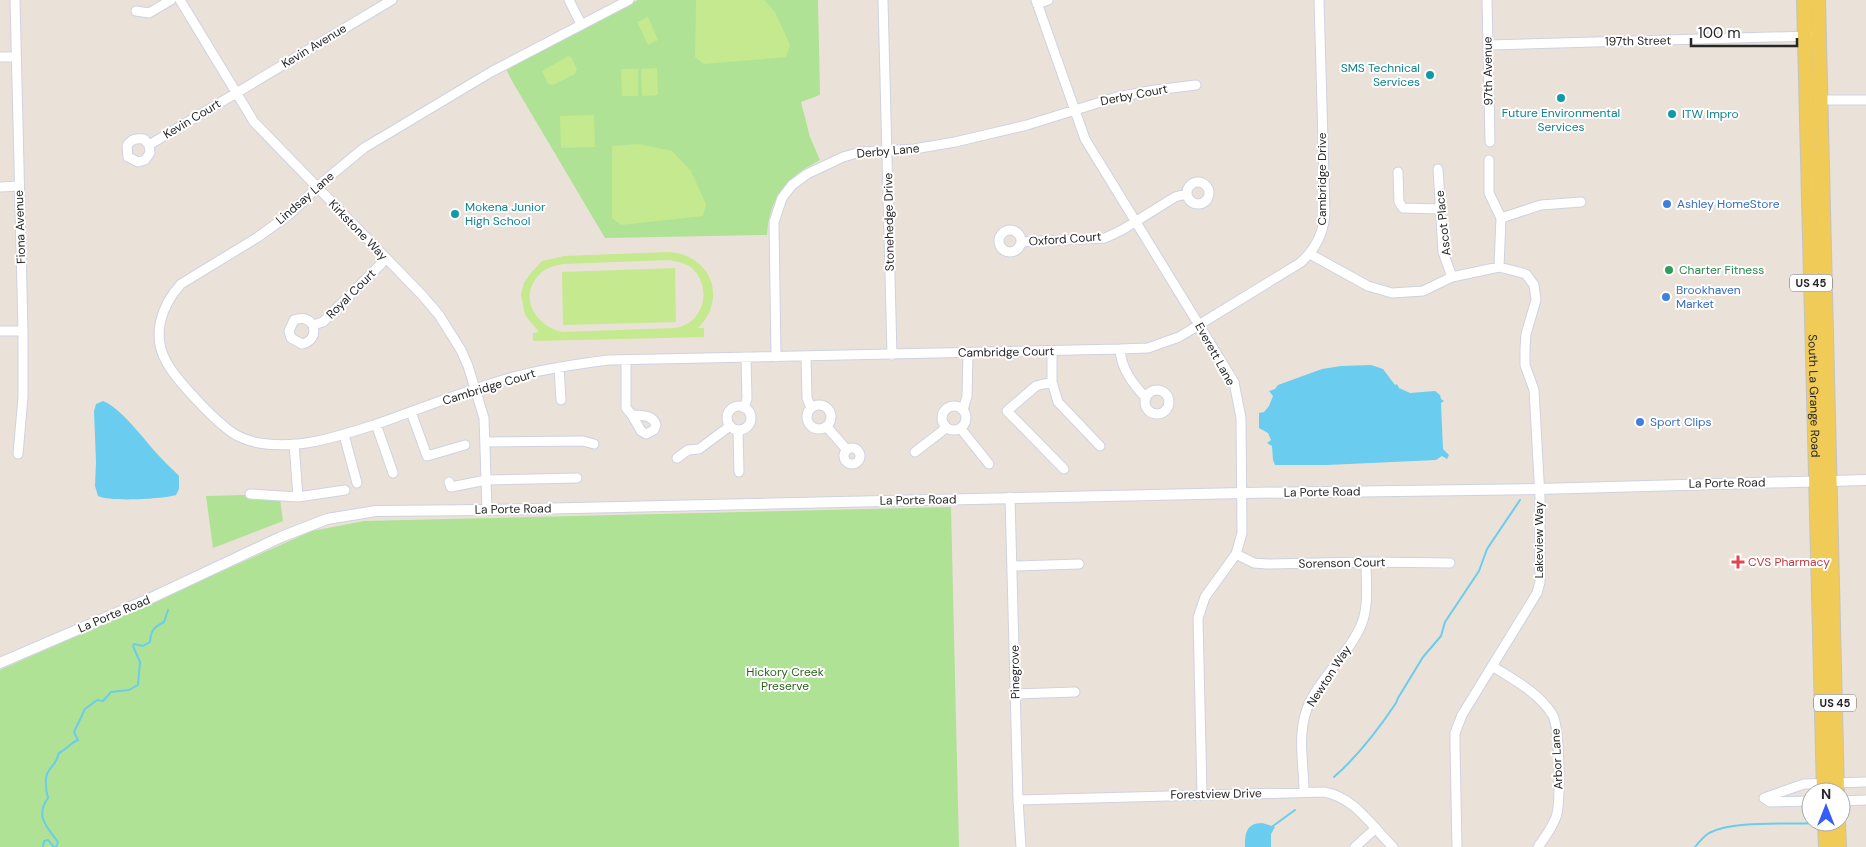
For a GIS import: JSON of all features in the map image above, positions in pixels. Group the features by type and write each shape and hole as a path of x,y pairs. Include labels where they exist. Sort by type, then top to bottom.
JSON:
{"main road":[{"name":"South La Grange Road","path":"1804,0 1812,36 1820,100 1823,481"},
{"name":"South La Grange Road","path":"1818,0 1812,36 1831,782"},
{"path":"1825,832 1826,847"},
{"path":"1838,832 1839,847"}],"street":[{"name":"Fiona Avenue","path":"15,0 24,331 23,398 18,454"},
{"path":"136,11 149,13 171,0"},
{"name":"Kirkstone Way","path":"180,0 254,122 422,295 439,315 461,350 484,418 488,510"},
{"name":"Kevin Avenue","path":"235,93 392,0"},
{"path":"569,0 581,24"},
{"name":"Lindsay Lane","path":"306,443 280,446 258,443 238,436 221,423 173,374 164,358 159,329 164,308 172,294 180,284 292,214 318,188 364,148 491,72 629,0"},
{"name":"Stonehedge Drive","path":"883,0 892,355"},
{"path":"1036,2 1048,0"},
{"name":"Cambridge Drive","path":"1199,325 1310,254 1322,234 1325,217 1319,0"},
{"name":"97th Avenue","path":"1487,0 1490,142"},
{"name":"Everett Lane","path":"1036,2 1074,111 1091,151 1234,382 1241,418 1242,533 1236,554 1205,597 1198,618 1202,794"},
{"name":"197th Street","path":"1488,45 1812,36"},
{"path":"0,57 16,57"},
{"name":"Derby Court","path":"1074,111 1128,94 1196,85"},
{"name":"Kevin Court","path":"149,145 235,93"},
{"path":"1820,100 1866,100"},
{"name":"Derby Lane","path":"776,356 773,228 782,198 799,179 833,161 861,152 914,150 1027,125 1074,111"},
{"path":"1310,254 1368,286 1392,293 1422,291 1452,277 1499,267 1501,218 1489,194 1489,160"},
{"name":"Ascot Place","path":"1438,168 1444,252 1452,277"},
{"path":"1398,172 1399,202 1403,208 1441,209"},
{"path":"0,186 19,186"},
{"name":"Oxford Court","path":"1021,242 1105,238 1175,197 1186,194"},
{"path":"1501,218 1541,205 1581,202"},
{"name":"Royal Court","path":"313,325 323,322 386,260"},
{"name":"Lakeview Way","path":"1457,847 1456,733 1462,715 1537,593 1540,582 1539,489 1534,390 1526,365 1525,348 1526,334 1536,300 1534,286 1526,274 1499,267"},
{"name":"Cambridge Court","path":"306,443 344,435 513,377 559,367 610,360 1120,349 1158,345 1179,337 1199,325"},
{"path":"0,331 24,331"},
{"path":"1120,349 1122,364 1134,385 1146,398"},
{"path":"1052,351 1052,382 1058,402 1100,446"},
{"path":"963,410 954,406 945,409 941,418 946,428 954,431 961,429 966,423 967,419 963,410 967,396 968,353"},
{"path":"806,356 807,398 811,408"},
{"path":"744,408 747,399 746,357"},
{"path":"626,360 626,408 632,415"},
{"path":"559,367 561,400"},
{"path":"1052,382 1036,386 1007,411 1064,469"},
{"path":"820,405 829,410 831,419 827,427 818,430 810,425 807,416 811,408 820,405"},
{"path":"676,458 688,450 700,449 734,428 746,427 750,414 744,408 739,407 731,410 727,418 734,428 739,472"},
{"path":"412,412 427,456 465,445"},
{"path":"376,424 393,473"},
{"path":"827,427 847,450"},
{"path":"915,452 946,428"},
{"path":"961,429 989,464"},
{"path":"344,435 357,483"},
{"path":"485,442 583,441 594,444"},
{"path":"294,444 298,497"},
{"path":"449,482 451,487 486,480 577,478"},
{"name":"La Porte Road","path":"0,663 149,599 282,537 328,519 376,511 1010,497 1539,489 1866,480"},
{"path":"250,494 298,497 346,490"},
{"name":"Pinegrove","path":"1010,497 1018,800 1021,847"},
{"name":"Sorenson Court","path":"1236,554 1254,563 1267,564 1366,562 1450,564"},
{"name":"Newton Way","path":"1304,792 1302,732 1305,715 1314,696 1361,625 1366,602 1366,562"},
{"path":"1012,566 1079,564"},
{"name":"Arbor Lane","path":"1492,666 1538,695 1554,716 1557,733 1559,803 1553,824 1538,847"},
{"path":"1015,694 1075,692"},
{"path":"1851,785 1866,782"},
{"path":"1801,785 1764,798 1770,802 1801,801"},
{"name":"Forestview Drive","path":"1018,800 1324,792 1342,798 1355,806 1393,847"},
{"path":"1851,800 1866,800"},
{"path":"1355,847 1376,828"}],"green space":[{"path":"638,0 818,0 820,95 801,102 810,137 820,160 789,181 782,190 772,209 767,235 605,238 512,81 507,71 508,68 553,42"},
{"path":"696,0 764,0 775,12 790,45 786,57 704,64 695,57"},
{"path":"648,17 658,40 648,45 637,22"},
{"path":"568,56 571,57 577,69 575,74 553,85 548,84 542,71"},
{"path":"657,68 658,95 642,96 641,69"},
{"path":"621,69 638,69 638,96 622,96"},
{"path":"594,115 595,147 561,148 560,116"},
{"path":"639,144 672,151 691,171 706,204 703,216 621,225 612,218 612,146"},
{"path":"669,252 684,255 695,261 705,269 713,292 712,304 707,316 698,328 704,328 704,337 533,341 533,333 539,332 525,315 521,294 524,283 542,261 564,256","holes":["670,260 692,268 702,285 703,295 699,313 685,325 675,328 563,332 545,324 538,318 530,303 532,285 540,273 546,269 563,264"]},
{"path":"675,268 676,322 563,325 562,272"},
{"path":"244,495 280,499 283,521 213,548 206,496"},
{"name":"Hickory Creek Preserve","path":"951,507 959,847 0,847 0,670 312,531 364,521"}],"water":[{"path":"1371,365 1383,369 1395,385 1397,384 1399,388 1410,393 1435,391 1440,395 1444,401 1441,403 1443,449 1449,455 1447,459 1442,456 1436,460 1327,465 1275,465 1272,446 1267,443 1271,440 1268,433 1259,428 1259,413 1264,412 1269,406 1273,396 1269,391 1275,389 1278,385 1322,369"},
{"path":"103,401 126,418 179,476 179,489 176,495 137,499 113,499 98,496 95,486 94,411 96,404"},
{"path":"1257,823 1275,827 1271,834 1271,847 1245,847 1246,834 1250,827"}],"waterway":[{"path":"1334,777 1352,760 1375,732 1396,703 1423,657 1441,636 1445,622 1479,571 1487,549 1520,500"},
{"path":"56,847 58,842 46,826 42,816 42,810 48,798 46,788 48,772 56,762 59,753 78,740 74,732 85,709 97,700 103,701 111,692 129,690 138,685 140,662 133,646 134,644 143,646 150,642 152,632 164,622 168,610"},
{"path":"1273,826 1295,810"},
{"path":"1695,847 1709,833 1732,826 1801,823"},
{"path":"43,847 44,841 48,840 54,847"}],"place":[{"name":"SMS Technical Services","path":"1430,75"},
{"name":"Future Environmental Services","path":"1561,98"},
{"name":"ITW Impro","path":"1672,114"},
{"name":"Ashley HomeStore","path":"1667,204"},
{"name":"Mokena Junior High School","path":"455,214"},
{"name":"Charter Fitness","path":"1669,270"},
{"name":"Brookhaven Market","path":"1666,297"},
{"name":"Sport Clips","path":"1640,422"},
{"name":"CVS Pharmacy","path":"1738,562"}]}
